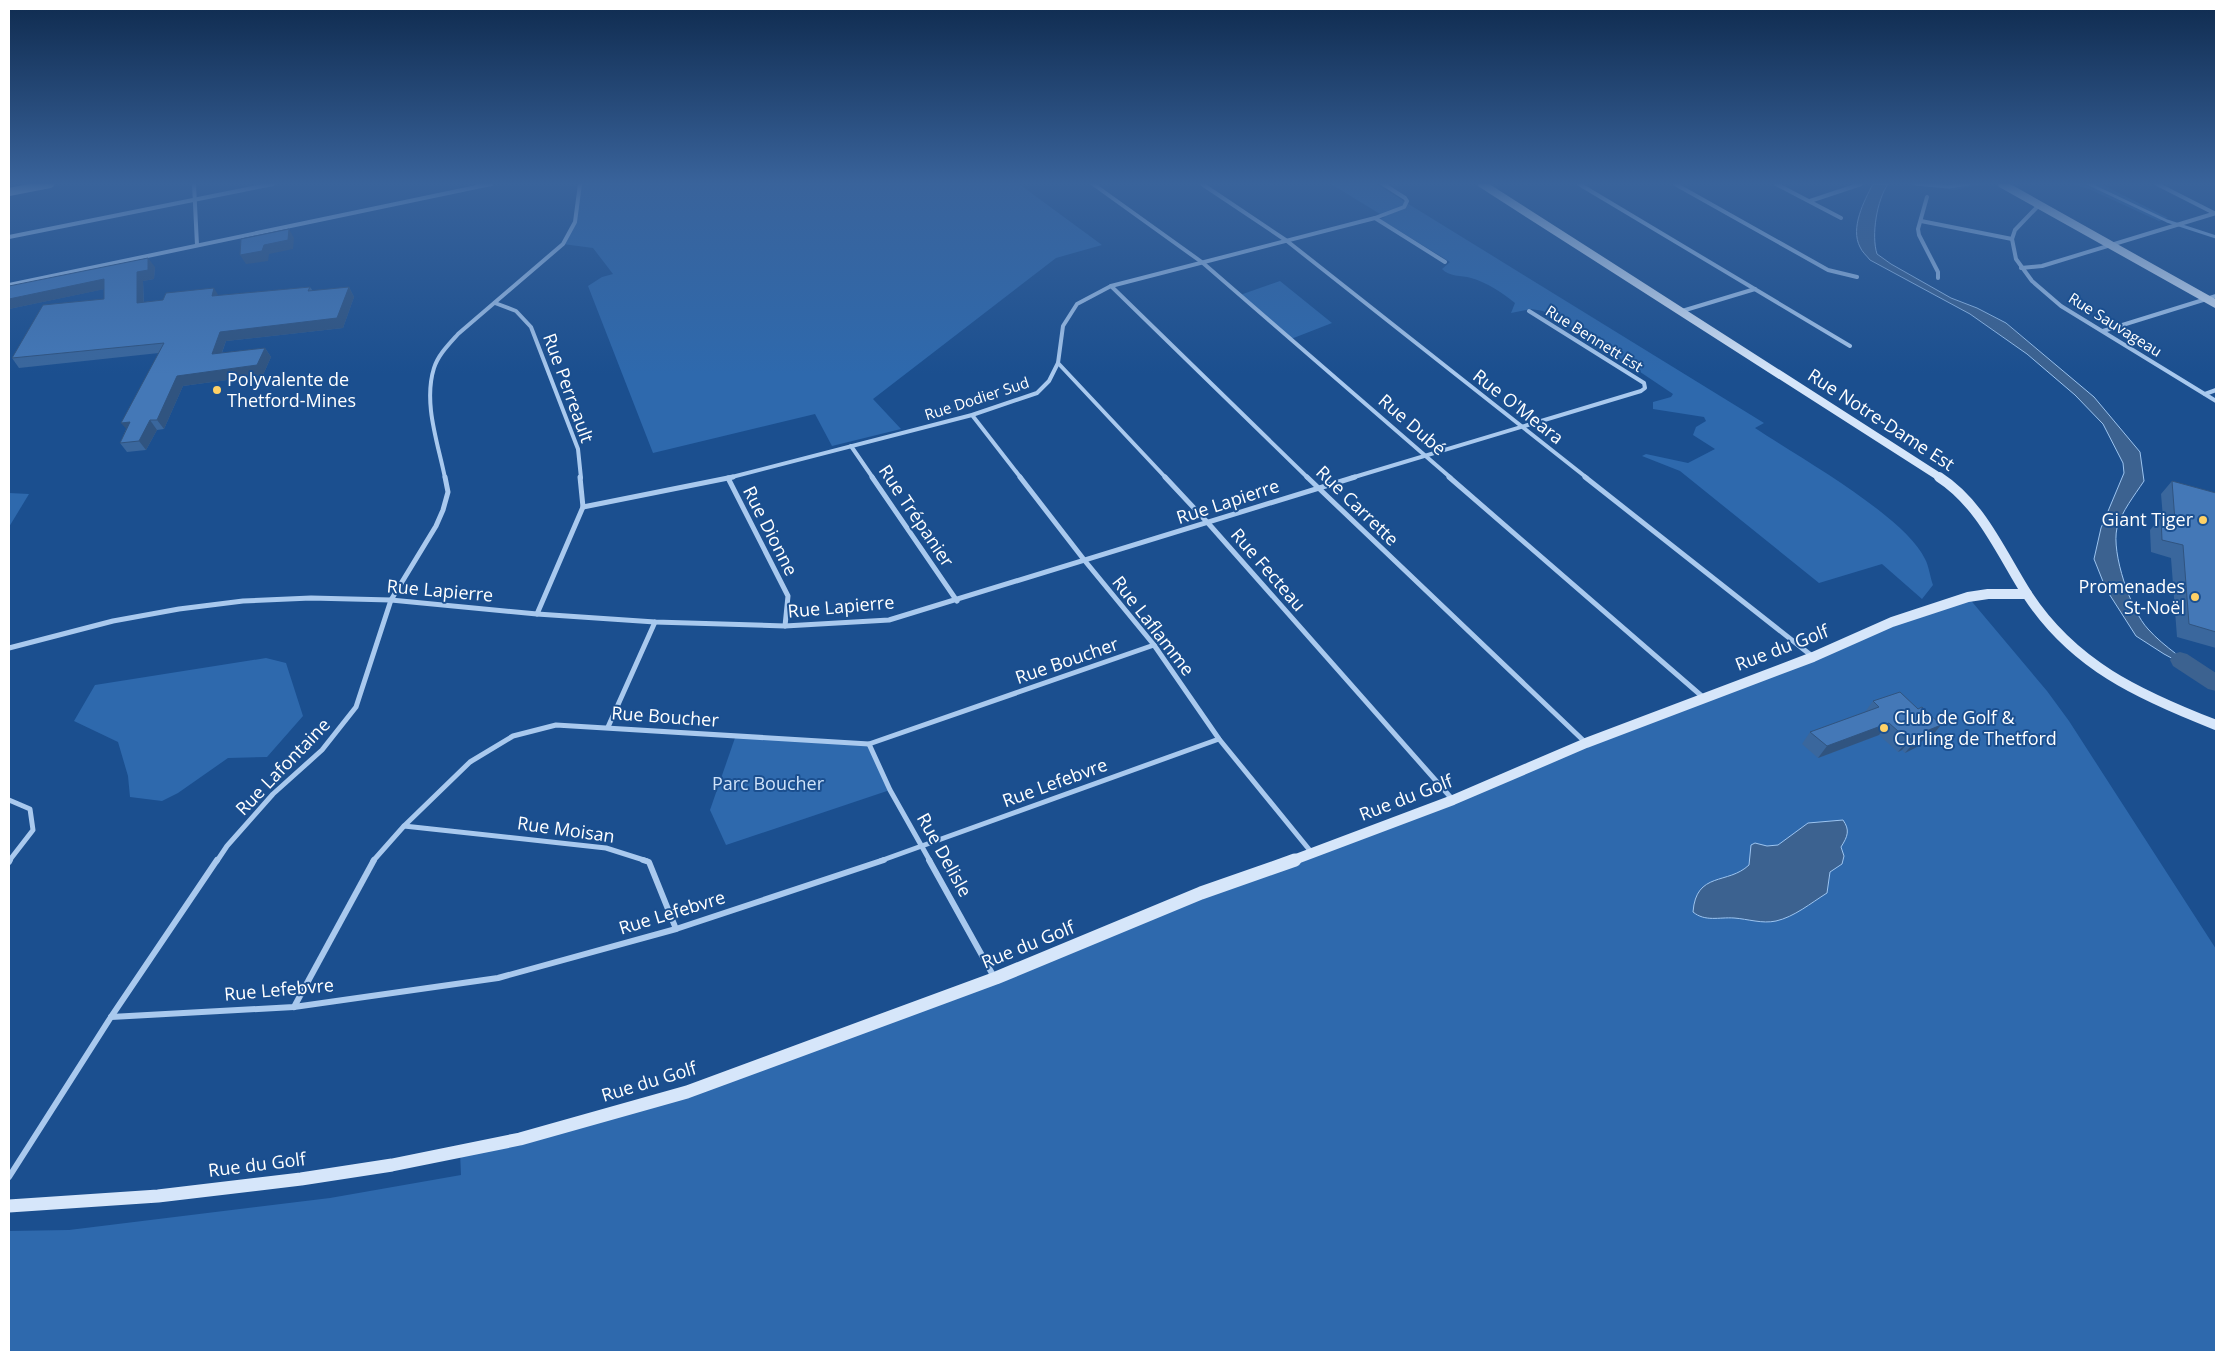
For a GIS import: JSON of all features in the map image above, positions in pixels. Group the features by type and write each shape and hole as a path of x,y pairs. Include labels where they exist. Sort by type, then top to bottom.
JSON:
{"street":[{"path":"9,285 185,248"},
{"name":"Rue Lafontaine","path":"9,1177 110,1017 227,846 273,794 322,750 356,707 391,600 436,526 448,492 429,400 434,368 444,350 458,334 559,248"},
{"name":"Rue Dubé","path":"1181,248 1203,263 1704,698"},
{"name":"Rue Dodier Sud","path":"583,507 728,478 972,415 1037,394 1049,381 1058,363 1063,326 1077,304 1111,286 1265,248"},
{"name":"Rue O'Meara","path":"1294,248 1813,657"},
{"path":"1422,248 1445,262"},
{"name":"Rue Notre-Dame Est","path":"1584,248 1952,485 1976,512 2027,594 2057,635 2086,661 2111,678 2142,695 2216,725"},
{"path":"1685,248 1850,346"},
{"path":"1788,248 1828,270 1857,277"},
{"path":"1925,248 1938,272 1938,278"},
{"name":"Rue Sauvageau","path":"2013,248 2021,268 2045,294 2216,401"},
{"path":"2021,268 2042,266 2103,248"},
{"path":"2115,248 2216,304"},
{"name":"Rue Carrette","path":"1111,286 1318,488 1586,743"},
{"path":"1682,311 1755,289"},
{"path":"2103,331 2216,296"},
{"name":"Rue Perreault","path":"495,303 526,318 578,449 583,507 537,614"},
{"name":"Rue Bennett Est","path":"1529,312 1646,386"},
{"name":"Rue Fecteau","path":"1058,363 1208,523 1453,800"},
{"name":"Rue Lapierre","path":"9,648 113,621 179,609 243,601 311,598 391,600 537,614 655,622 785,626 889,620 957,601 1318,488 1641,391 1646,386"},
{"path":"2205,394 2216,390"},
{"name":"Rue Laflamme","path":"972,415 1085,561 1154,645 1219,739 1312,854"},
{"name":"Rue Trépanier","path":"851,446 957,601"},
{"name":"Rue Dionne","path":"728,478 788,596 785,626"},
{"name":"Rue du Golf","path":"9,1206 158,1196 301,1179 392,1165 512,1141 687,1092 996,978 1201,893 1312,854 1453,800 1586,743 1813,657 1892,622 1968,596 2027,594"},
{"path":"608,727 655,622"},
{"name":"Rue Boucher","path":"294,1007 374,860 404,826 470,762 513,736 556,725 869,744 1154,645"},
{"name":"Rue Lefebvre","path":"110,1017 294,1007 498,978 676,929 923,848 1219,739"},
{"name":"Rue Delisle","path":"869,744 890,790 996,978"},
{"path":"9,800 30,809 33,830 9,862"},
{"name":"Rue Moisan","path":"404,826 606,848 649,862 676,929"}],"green space":[{"path":"589,248 1093,248 1056,258 873,399 901,429 832,446 815,414 653,453 588,286 602,277 613,274 593,248"},
{"path":"1426,248 1479,248 1764,423 1755,428 1822,470 1896,524 1914,542 1925,559 1933,585 1922,599 1882,564 1819,583 1680,471 1642,456 1646,454 1688,463 1715,449 1693,435 1696,427 1706,421 1704,417 1653,409 1653,402 1671,397 1673,394 1591,339 1543,311 1531,309 1511,313 1515,303 1505,295 1477,280 1445,272 1442,269 1450,262"},
{"path":"1280,281 1332,323 1291,339 1240,295"},
{"path":"9,493 29,494 9,527"},
{"path":"1968,597 2047,691 2069,721 2216,949 2216,1352 9,1352 9,1231 69,1230 330,1198 461,1175 460,1152 687,1092"},
{"path":"266,658 286,663 303,716 267,757 228,758 178,793 162,801 130,797 128,776 118,742 74,721 95,685"},
{"name":"Parc Boucher","path":"736,735 869,744 890,790 726,845 710,810"}],"shaded area":[{"path":"1860,248 1875,248 1877,254 1891,264 1951,298 1977,308 2006,323 2094,397 2140,452 2144,481 2125,510 2117,528 2117,552 2124,581 2135,609 2148,629 2168,648 2205,676 2164,654 2136,636 2106,589 2094,559 2101,528 2124,473 2123,463 2103,424 2075,395 2027,354 1970,314 1870,260"},
{"path":"1843,820 1847,827 1847,833 1841,847 1844,856 1842,864 1830,872 1827,893 1802,909 1783,919 1765,922 1734,918 1707,918 1693,912 1695,899 1706,884 1732,875 1749,865 1751,845 1755,843 1767,846 1778,845 1808,823"}],"building":[{"path":"240,248 263,248 262,251 240,255"},
{"name":"Polyvalente de Thetford-Mines","path":"148,258 148,270 137,272 137,303 163,300 166,293 214,288 212,296 310,287 308,291 349,287 337,318 220,332 212,354 265,348 257,365 177,376 157,420 150,420 139,441 120,443 130,422 121,423 164,343 12,358 43,305 104,299 104,279 9,299 9,286"},
{"name":"Promenades St-Noël","path":"2172,481 2216,493 2216,632 2189,624 2183,545 2162,540 2161,517 2175,521"},
{"path":"1900,692 1918,709 1922,707 1941,725 1924,732 1927,735 1915,741 1912,738 1908,740 1889,723 1827,746 1810,732 1879,707 1873,701"}],"waterway":[{"path":"2180,660 2216,683"}],"place":[{"name":"Polyvalente de Thetford-Mines","path":"217,390"},
{"name":"Giant Tiger","path":"2203,520"},
{"name":"Promenades St-Noël","path":"2195,597"},
{"name":"Club de Golf & Curling de Thetford","path":"1884,728"}]}
